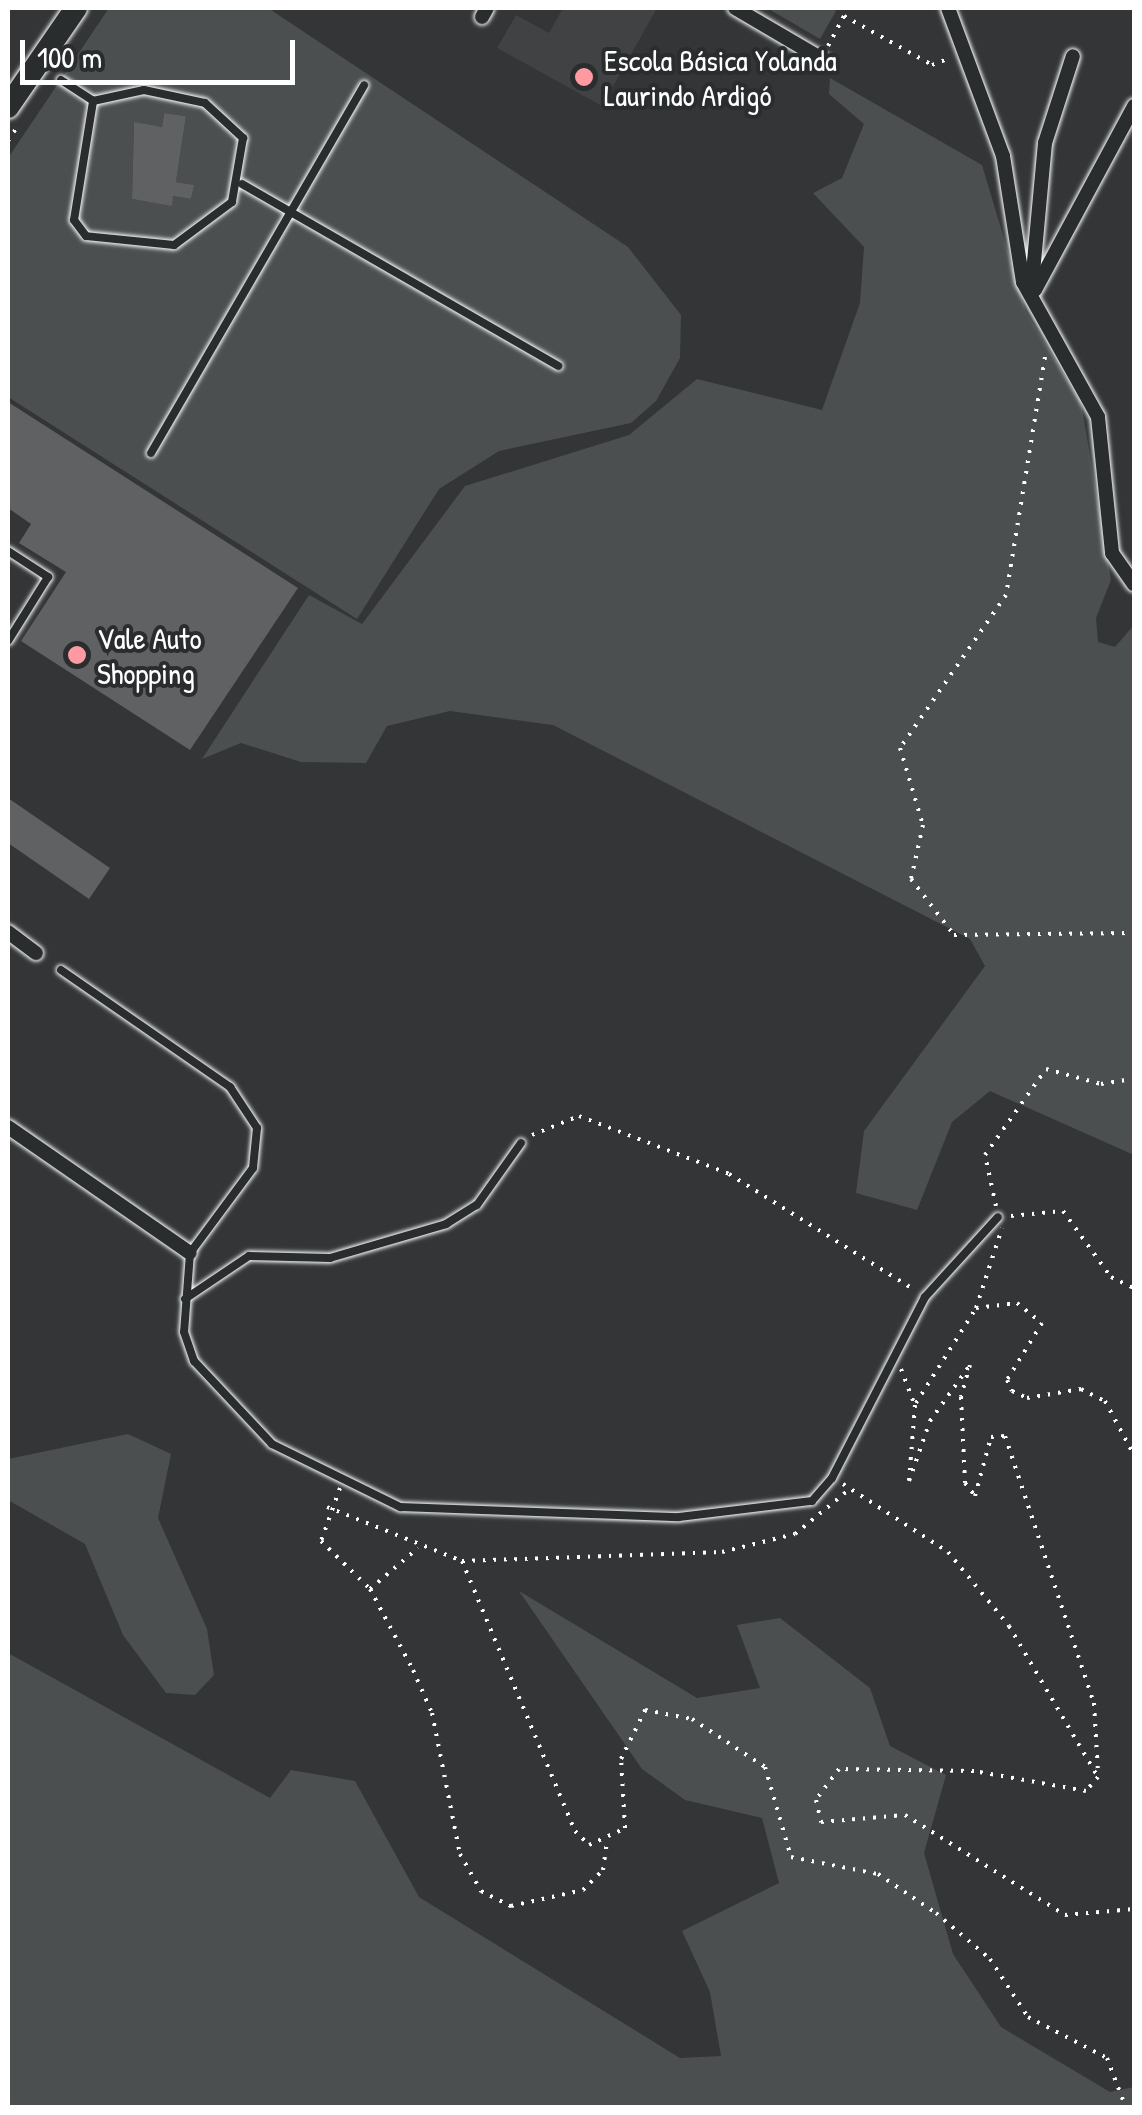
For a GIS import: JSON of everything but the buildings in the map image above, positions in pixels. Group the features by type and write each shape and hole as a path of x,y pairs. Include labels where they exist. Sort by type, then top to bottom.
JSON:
{"main road":[{"path":"8,107 76,8"}],"street":[{"path":"735,8 822,59"},
{"path":"948,8 1002,156 1030,300 1098,417 1112,554 1134,584"},
{"path":"1030,300 1045,144 1073,56"},
{"path":"1030,300 1134,106"},
{"path":"8,932 36,953"},
{"path":"8,1127 190,1253"}],"lane":[{"path":"61,80 93,101 144,90 205,103 243,138 242,184 215,222 174,245 86,236 74,220 93,101"},
{"path":"151,453 364,84"},
{"path":"242,184 558,366"},
{"path":"8,551 48,577 8,641"},
{"path":"61,970 230,1087 256,1128 253,1168 190,1253 184,1332 213,1389 272,1444 342,1484 434,1512 680,1517 796,1505 832,1478 894,1351 926,1297 998,1217"},
{"path":"185,1299 249,1256 330,1258 446,1224 477,1204 522,1142"}],"path":[{"path":"822,59 844,16 932,66 964,52"},
{"path":"1049,333 1006,595 900,748 923,825 911,879 954,935 1134,933"},
{"path":"915,1405 976,1308 1003,1233 985,1155 1046,1068 1101,1084 1134,1080"},
{"path":"522,1142 550,1122 579,1116 729,1174 926,1297"},
{"path":"998,1217 1063,1211 1110,1278 1134,1288"},
{"path":"976,1308 1017,1303 1042,1322 1007,1380 1012,1391 1027,1398 1081,1389 1104,1401 1134,1455"},
{"path":"894,1351 915,1405 909,1481 939,1405 970,1365 961,1397 965,1483 975,1496 991,1437 1006,1436 1056,1612 1094,1703 1098,1777"},
{"path":"832,1478 948,1552 1009,1626 1098,1777"},
{"path":"342,1484 327,1506 321,1542 370,1590 432,1713 444,1800 481,1891 511,1906 582,1890 603,1870 606,1842"},
{"path":"327,1506 418,1548 462,1560 722,1552 795,1534 851,1488"},
{"path":"370,1590 418,1548"},
{"path":"462,1560 575,1831 589,1845 606,1842 625,1828 621,1759 645,1710 668,1709 739,1742 765,1767 791,1856 878,1874 936,1912 990,1960 1028,2017 1107,2058 1126,2108"},
{"path":"1098,1777 1072,1791 974,1772 871,1766 838,1769 816,1800 821,1822 905,1815 1066,1915 1134,1909"}],"shaded area":[{"path":"109,8 268,8 628,247 681,315 680,358 656,401 631,423 499,451 439,489 357,619 8,397 8,158","holes":["164,113 186,116 176,182 193,185 191,199 173,196 171,205 132,199 134,123 162,127"]},
{"name":"Escola Básica Yolanda Laurindo Ardigó","path":"563,8 657,8 602,106 497,48 516,15 549,33"},
{"path":"767,8 829,8 836,11 820,39"},
{"path":"830,78 982,165 1026,312 1081,403 1111,580 1096,618 1098,642 1115,647 1134,625 1134,1155 990,1091 952,1122 917,1210 856,1193 864,1131 985,966 970,939 553,725 450,711 387,726 366,763 301,762 241,743 202,759 309,595 362,624 465,486 629,435 697,379 822,410 860,303 864,247 813,193 842,178 864,124 829,94"},
{"path":"128,1434 171,1454 158,1518 207,1629 214,1675 195,1695 166,1693 123,1635 85,1544 8,1500 8,1459"},
{"path":"519,1591 697,1698 760,1688 737,1625 780,1618 870,1688 890,1746 946,1775 924,1853 953,1954 1001,2027 1110,2092 1134,2087 1134,2107 8,2107 8,1653 270,1798 291,1770 355,1781 419,1897 680,2058 721,2056 710,1992 682,1931 779,1883 762,1818 685,1800 642,1769"}],"place":[{"name":"Escola Básica Yolanda Laurindo Ardigó","path":"584,77"},
{"name":"Vale Auto Shopping","path":"77,655"}]}
